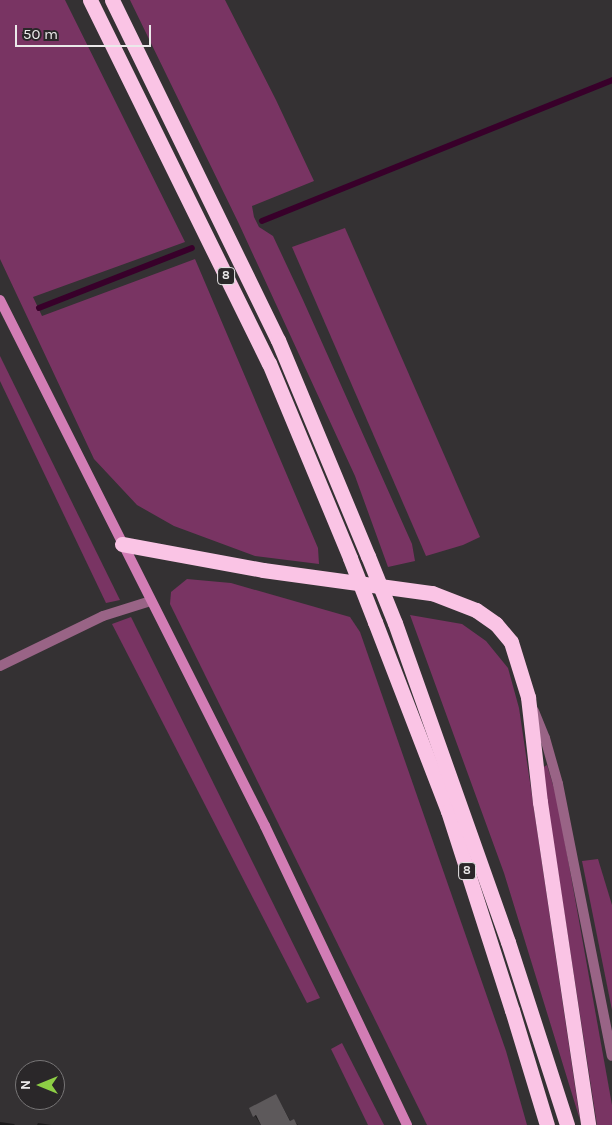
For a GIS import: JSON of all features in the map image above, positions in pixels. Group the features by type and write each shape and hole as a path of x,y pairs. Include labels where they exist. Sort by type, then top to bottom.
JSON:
{"highway":[{"name":"8","path":"90,0 269,363 350,558 448,811 547,1125"},
{"name":"8","path":"112,0 278,340 368,556 429,713 508,942 567,1125"},
{"path":"122,544 263,570 432,593 476,610 496,624 510,642 528,697 540,802 588,1125"}],"main road":[{"path":"0,300 265,826 407,1125"}],"street":[{"path":"0,666 103,616 151,601"},
{"path":"528,697 545,738 558,784 612,1056"}],"shaded area":[{"path":"0,0 65,0 185,242 33,297 42,316 195,259 318,548 319,564 255,556 174,526 137,505 94,459 0,259"},
{"path":"130,0 225,0 276,100 314,181 252,206 254,217 259,227 273,236 303,300 412,544 415,561 388,567 355,476 239,224"},
{"path":"345,228 480,537 463,545 426,556 292,247"},
{"path":"0,356 120,600 106,603 0,381"},
{"path":"187,579 231,583 350,617 360,632 506,1051 527,1125 427,1125 170,604 171,592"},
{"path":"410,615 462,624 486,641 508,668 519,708 580,1120 504,873"},
{"path":"131,617 320,998 307,1003 112,624"},
{"path":"547,765 557,798 612,1105 612,1125 597,1125 542,768"},
{"path":"598,859 612,905 612,1010 582,861"},
{"path":"342,1043 384,1125 368,1125 331,1049"}],"building":[{"path":"276,1094 290,1121 294,1119 297,1125 261,1125 256,1115 253,1117 249,1108"}],"waterway":[{"path":"262,221 612,80"},
{"path":"39,308 192,248"}]}
